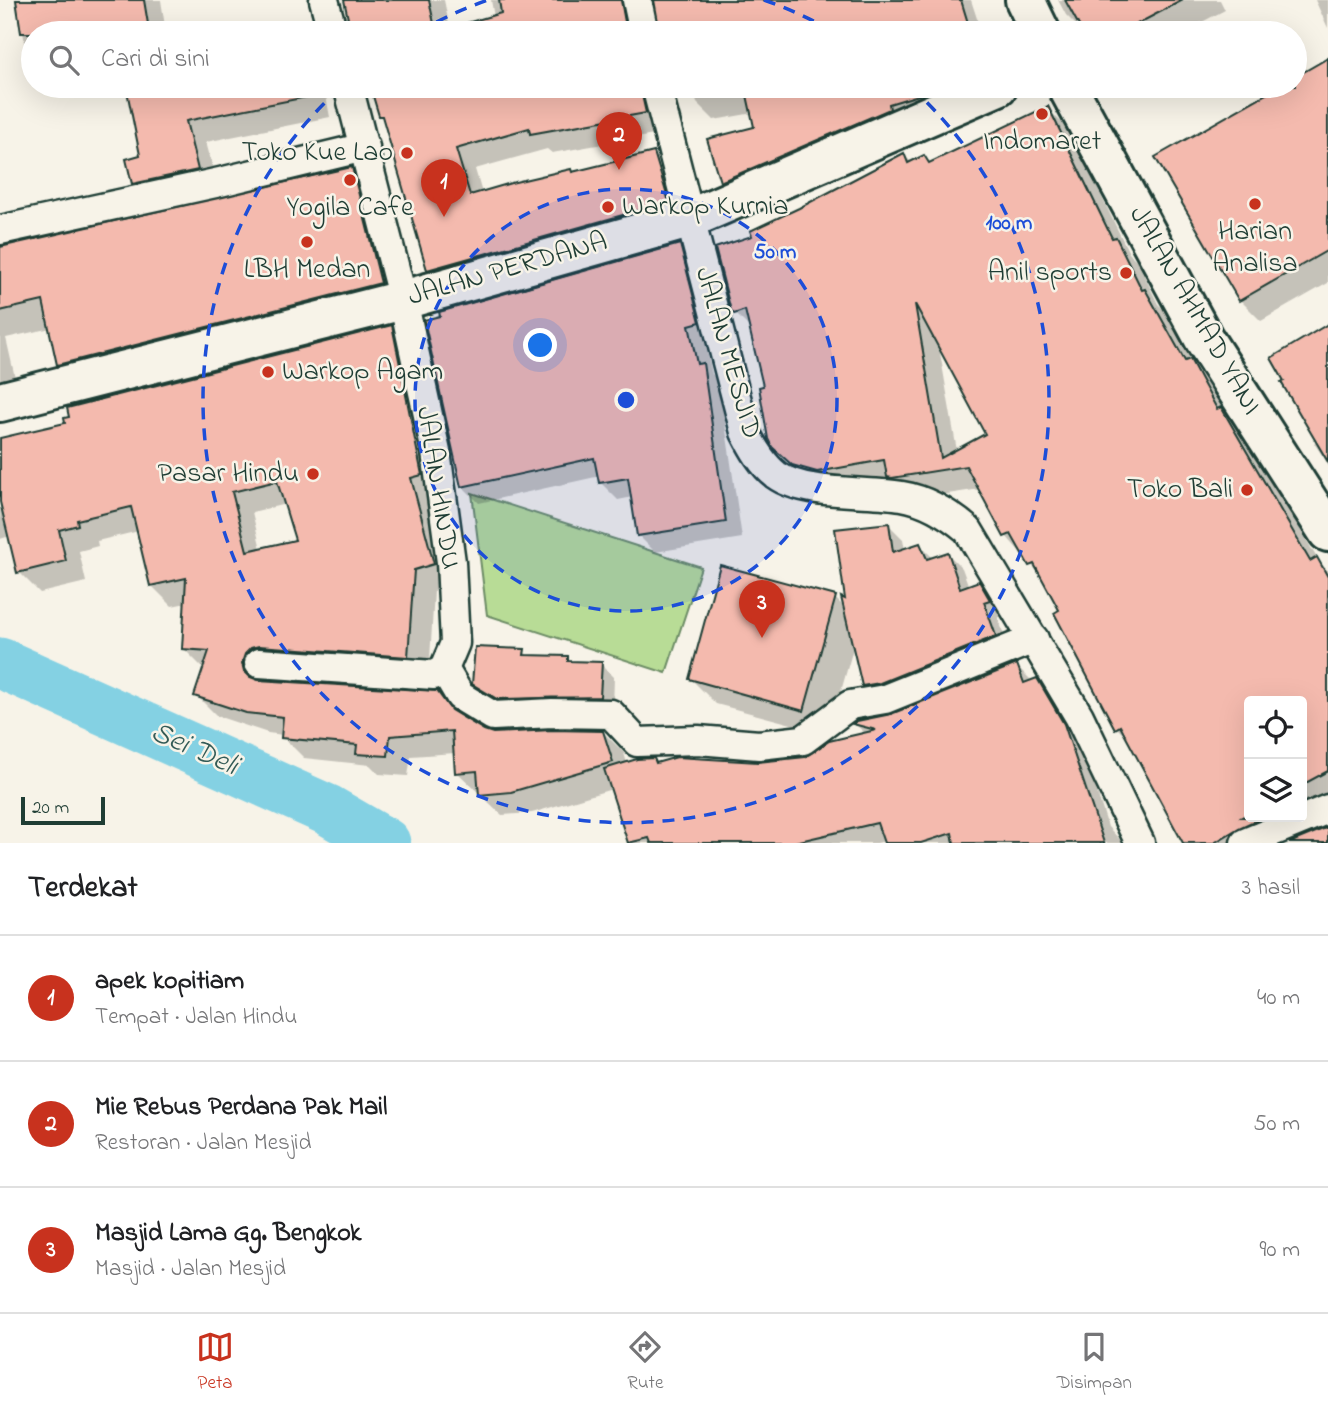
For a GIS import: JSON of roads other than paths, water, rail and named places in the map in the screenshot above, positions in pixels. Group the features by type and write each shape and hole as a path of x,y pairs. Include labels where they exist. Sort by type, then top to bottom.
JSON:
{"main road":[{"path":"1025,0 1035,21"},
{"name":"JALAN PERDANA","path":"0,402 403,300 690,219 970,98"},
{"name":"JALAN AHMAD YANI","path":"1074,98 1205,339 1328,532"}],"street":[{"path":"324,0 330,21"},
{"path":"637,0 641,21"},
{"name":"JALAN HINDU","path":"351,98 403,300 436,452 451,562 455,643 444,669"},
{"name":"JALAN MESJID","path":"659,98 745,432 759,458 777,476 796,484 904,496 928,503 968,530 1079,716 1140,843"},
{"path":"0,230 365,147"},
{"path":"259,663 434,675 444,669 460,696 493,716 611,714 637,742 698,740 759,745 803,740 850,705 885,699 1034,639"},
{"path":"1245,843 1328,809"}],"waterway":[{"name":"Sei Deli","path":"0,663 328,810 385,843"}],"place":[{"name":"Indomaret","path":"1042,114"},
{"name":"Toko Kue Lao","path":"407,153"},
{"name":"Mie Rebus Perdana Pak Mail","path":"619,170"},
{"name":"Yogila Cafe","path":"350,180"},
{"name":"Harian Analisa","path":"1255,204"},
{"name":"Warkop Kurnia","path":"608,207"},
{"name":"apek kopitiam","path":"444,217"},
{"name":"LBH Medan","path":"307,242"},
{"name":"Anil sports","path":"1126,273"},
{"name":"Warkop Agam","path":"268,372"},
{"name":"Pasar Hindu","path":"313,474"},
{"name":"Toko Bali","path":"1247,490"},
{"name":"Masjid Lama Gg. Bengkok","path":"762,638"}]}
